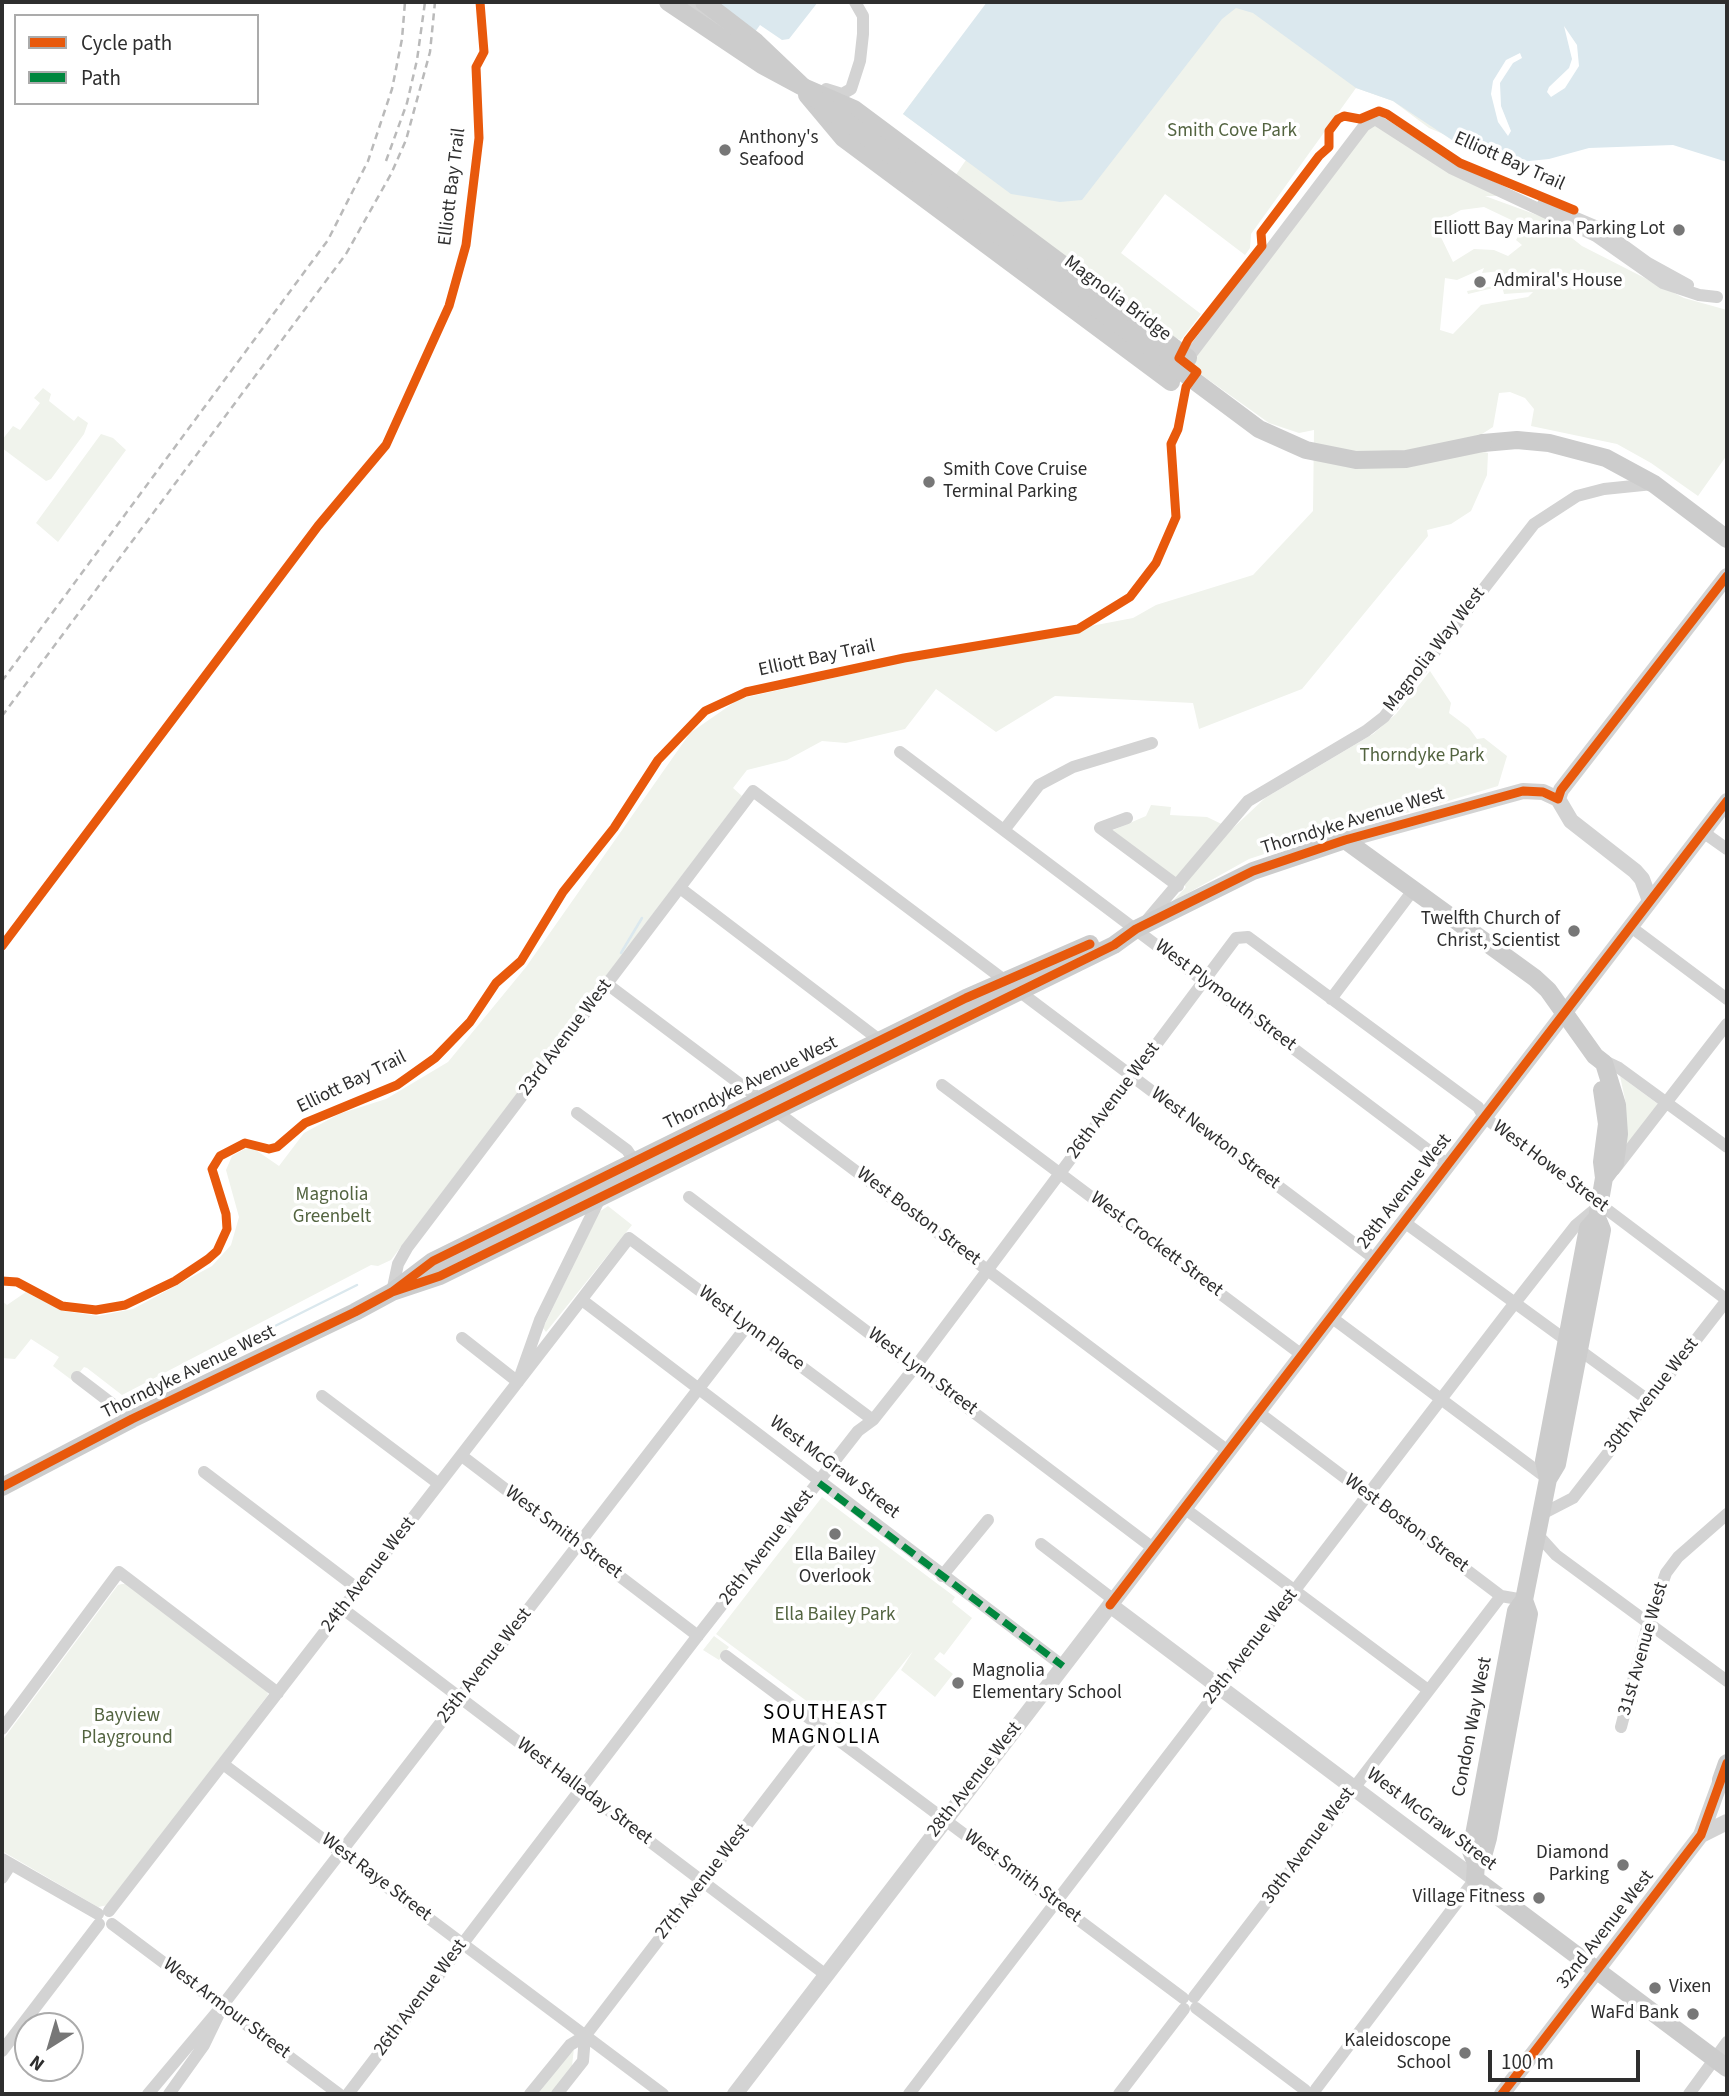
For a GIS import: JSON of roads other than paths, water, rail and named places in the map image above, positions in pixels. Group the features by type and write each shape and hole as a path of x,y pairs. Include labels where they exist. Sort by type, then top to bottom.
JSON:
{"main road":[{"name":"Magnolia Bridge","path":"668,2 762,65 801,86"},
{"name":"Magnolia Bridge","path":"693,2 756,42 801,86 1233,412 1274,438 1322,455 1373,461 1423,456 1483,443 1517,440 1565,445 1619,463 1654,484 1727,539"},
{"path":"801,86 854,109 1188,358"},
{"path":"801,86 843,138 1171,382"},
{"name":"Thorndyke Avenue West","path":"3,1486 132,1419 392,1292 432,1261 640,1168 777,1111 1114,945 1136,929 1253,871 1345,840"},
{"name":"Condon Way West","path":"1345,840 1535,978 1595,1056 1605,1105 1606,1134 1602,1162 1604,1178 1599,1211 1602,1230 1573,1345 1558,1464 1548,1479 1524,1600 1516,1611 1471,1851 1476,1871"},
{"name":"Thorndyke Avenue West","path":"640,1168 761,1099 1003,980 1113,935 1136,929"},
{"name":"West McGraw Street","path":"1476,1871 1596,1971 1721,2064"}],"street":[{"path":"693,2 776,65 811,83 842,94 851,89 860,61 863,16 855,2"},
{"path":"1171,382 1367,123 1381,120 1451,168 1516,196 1596,236 1663,283 1699,295 1722,298"},
{"name":"Magnolia Way West","path":"1136,929 1178,886 1239,810 1257,793 1342,746 1384,717 1534,524 1577,495 1604,489 1654,484"},
{"path":"1650,901 1642,879 1571,821 1558,799 1561,790 1727,576"},
{"path":"1004,830 1039,785 1073,766 1152,743"},
{"name":"West Plymouth Street","path":"900,752 1448,1165"},
{"name":"23rd Avenue West","path":"392,1292 398,1264 407,1248 753,792"},
{"name":"West Newton Street","path":"753,792 1376,1259"},
{"name":"Thorndyke Avenue West","path":"1345,840 1508,795 1539,801 1558,799"},
{"name":"28th Avenue West","path":"737,2094 1727,801"},
{"path":"1127,818 1100,828 1178,886"},
{"path":"1703,832 1727,849"},
{"path":"680,888 896,1052"},
{"path":"1331,999 1413,889"},
{"path":"1631,927 1727,999"},
{"name":"West Howe Street","path":"1238,937 1248,937 1478,1107 1484,1117 1599,1211 1727,1300"},
{"name":"26th Avenue West","path":"348,2094 698,1636 858,1431 873,1420 915,1367 1238,937"},
{"name":"West Boston Street","path":"607,984 1228,1451"},
{"path":"1604,1178 1621,1165 1727,1024"},
{"path":"1595,1056 1619,1068 1727,1147"},
{"name":"West Crockett Street","path":"942,1085 1302,1355"},
{"path":"577,1113 627,1150 640,1168"},
{"path":"462,1338 518,1382 540,1320 599,1188"},
{"name":"West Lynn Street","path":"689,1197 1153,1548"},
{"name":"29th Avenue West","path":"909,2094 1576,1224 1599,1211"},
{"path":"1404,1222 1648,1401"},
{"name":"24th Avenue West","path":"2,2051 629,1238"},
{"name":"West Lynn Place","path":"629,1238 873,1420"},
{"name":"West McGraw Street","path":"582,1300 819,1483 1063,1666"},
{"name":"30th Avenue West","path":"1542,1514 1573,1498 1727,1300"},
{"path":"1331,1317 1548,1479"},
{"name":"25th Avenue West","path":"148,2094 201,2027 222,2006 747,1326"},
{"path":"77,1377 132,1419"},
{"path":"322,1396 439,1485"},
{"name":"West Boston Street","path":"1258,1412 1501,1596 1524,1600"},
{"name":"West Smith Street","path":"462,1456 698,1636"},
{"path":"204,1472 358,1589"},
{"path":"1184,1508 1428,1690"},
{"name":"31st Avenue West","path":"1621,1727 1648,1624 1666,1573 1678,1557 1727,1514"},
{"path":"942,1576 988,1520"},
{"path":"1537,1534 1556,1555 1727,1681"},
{"path":"1041,1544 1112,1602"},
{"path":"2,1729 119,1572 278,1693"},
{"name":"30th Avenue West","path":"1119,2094 1501,1596"},
{"name":"West McGraw Street","path":"1112,1602 1353,1788 1476,1871"},
{"name":"West Halladay Street","path":"343,1609 826,1975"},
{"name":"West Smith Street","path":"726,1656 1311,2092"},
{"name":"27th Avenue West","path":"530,2094 569,2045 585,2036 821,1728"},
{"name":"West Raye Street","path":"223,1764 663,2094"},
{"name":"32nd Avenue West","path":"1502,2094 1701,1835 1724,1771"},
{"name":"32nd Avenue West","path":"1701,1835 1727,1822"},
{"path":"2,1878 7,1861"},
{"name":"West Armour Street","path":"7,1861 104,1918 339,2094"},
{"path":"1311,2092 1476,1871"},
{"name":"25th Avenue West","path":"169,2094 205,2045 222,2006"},
{"name":"27th Avenue West","path":"557,2094 583,2061 585,2036"},
{"path":"1689,2094 1721,2064 1727,2042"}],"waterway":[{"path":"621,953 642,918"},
{"path":"133,1397 357,1285"}],"railway":[{"path":"2,681 328,240 368,161 392,89 402,39 405,2"},
{"path":"386,161 407,103 417,60 425,2"},
{"path":"2,716 346,254 391,174 406,140 430,52 435,2"}],"place":[{"name":"Anthony's Seafood","path":"725,150"},
{"name":"Elliott Bay Marina Parking Lot","path":"1679,230"},
{"name":"Admiral's House","path":"1480,282"},
{"name":"Smith Cove Cruise Terminal Parking","path":"929,482"},
{"name":"Twelfth Church of Christ, Scientist","path":"1574,931"},
{"name":"Ella Bailey Overlook","path":"835,1534"},
{"name":"Magnolia Elementary School","path":"958,1683"},
{"name":"Diamond Parking","path":"1623,1865"},
{"name":"Village Fitness","path":"1539,1898"},
{"name":"Vixen","path":"1655,1988"},
{"name":"WaFd Bank","path":"1693,2014"},
{"name":"Kaleidoscope School","path":"1465,2053"}],"district":[{"name":"SOUTHEAST MAGNOLIA","path":"826,1726"}],"park label":[{"name":"Smith Cove Park","path":"1232,132"},
{"name":"Thorndyke Park","path":"1422,757"},
{"name":"Magnolia Greenbelt","path":"332,1207"},
{"name":"Ella Bailey Park","path":"835,1616"},
{"name":"Bayview Playground","path":"127,1728"}]}
